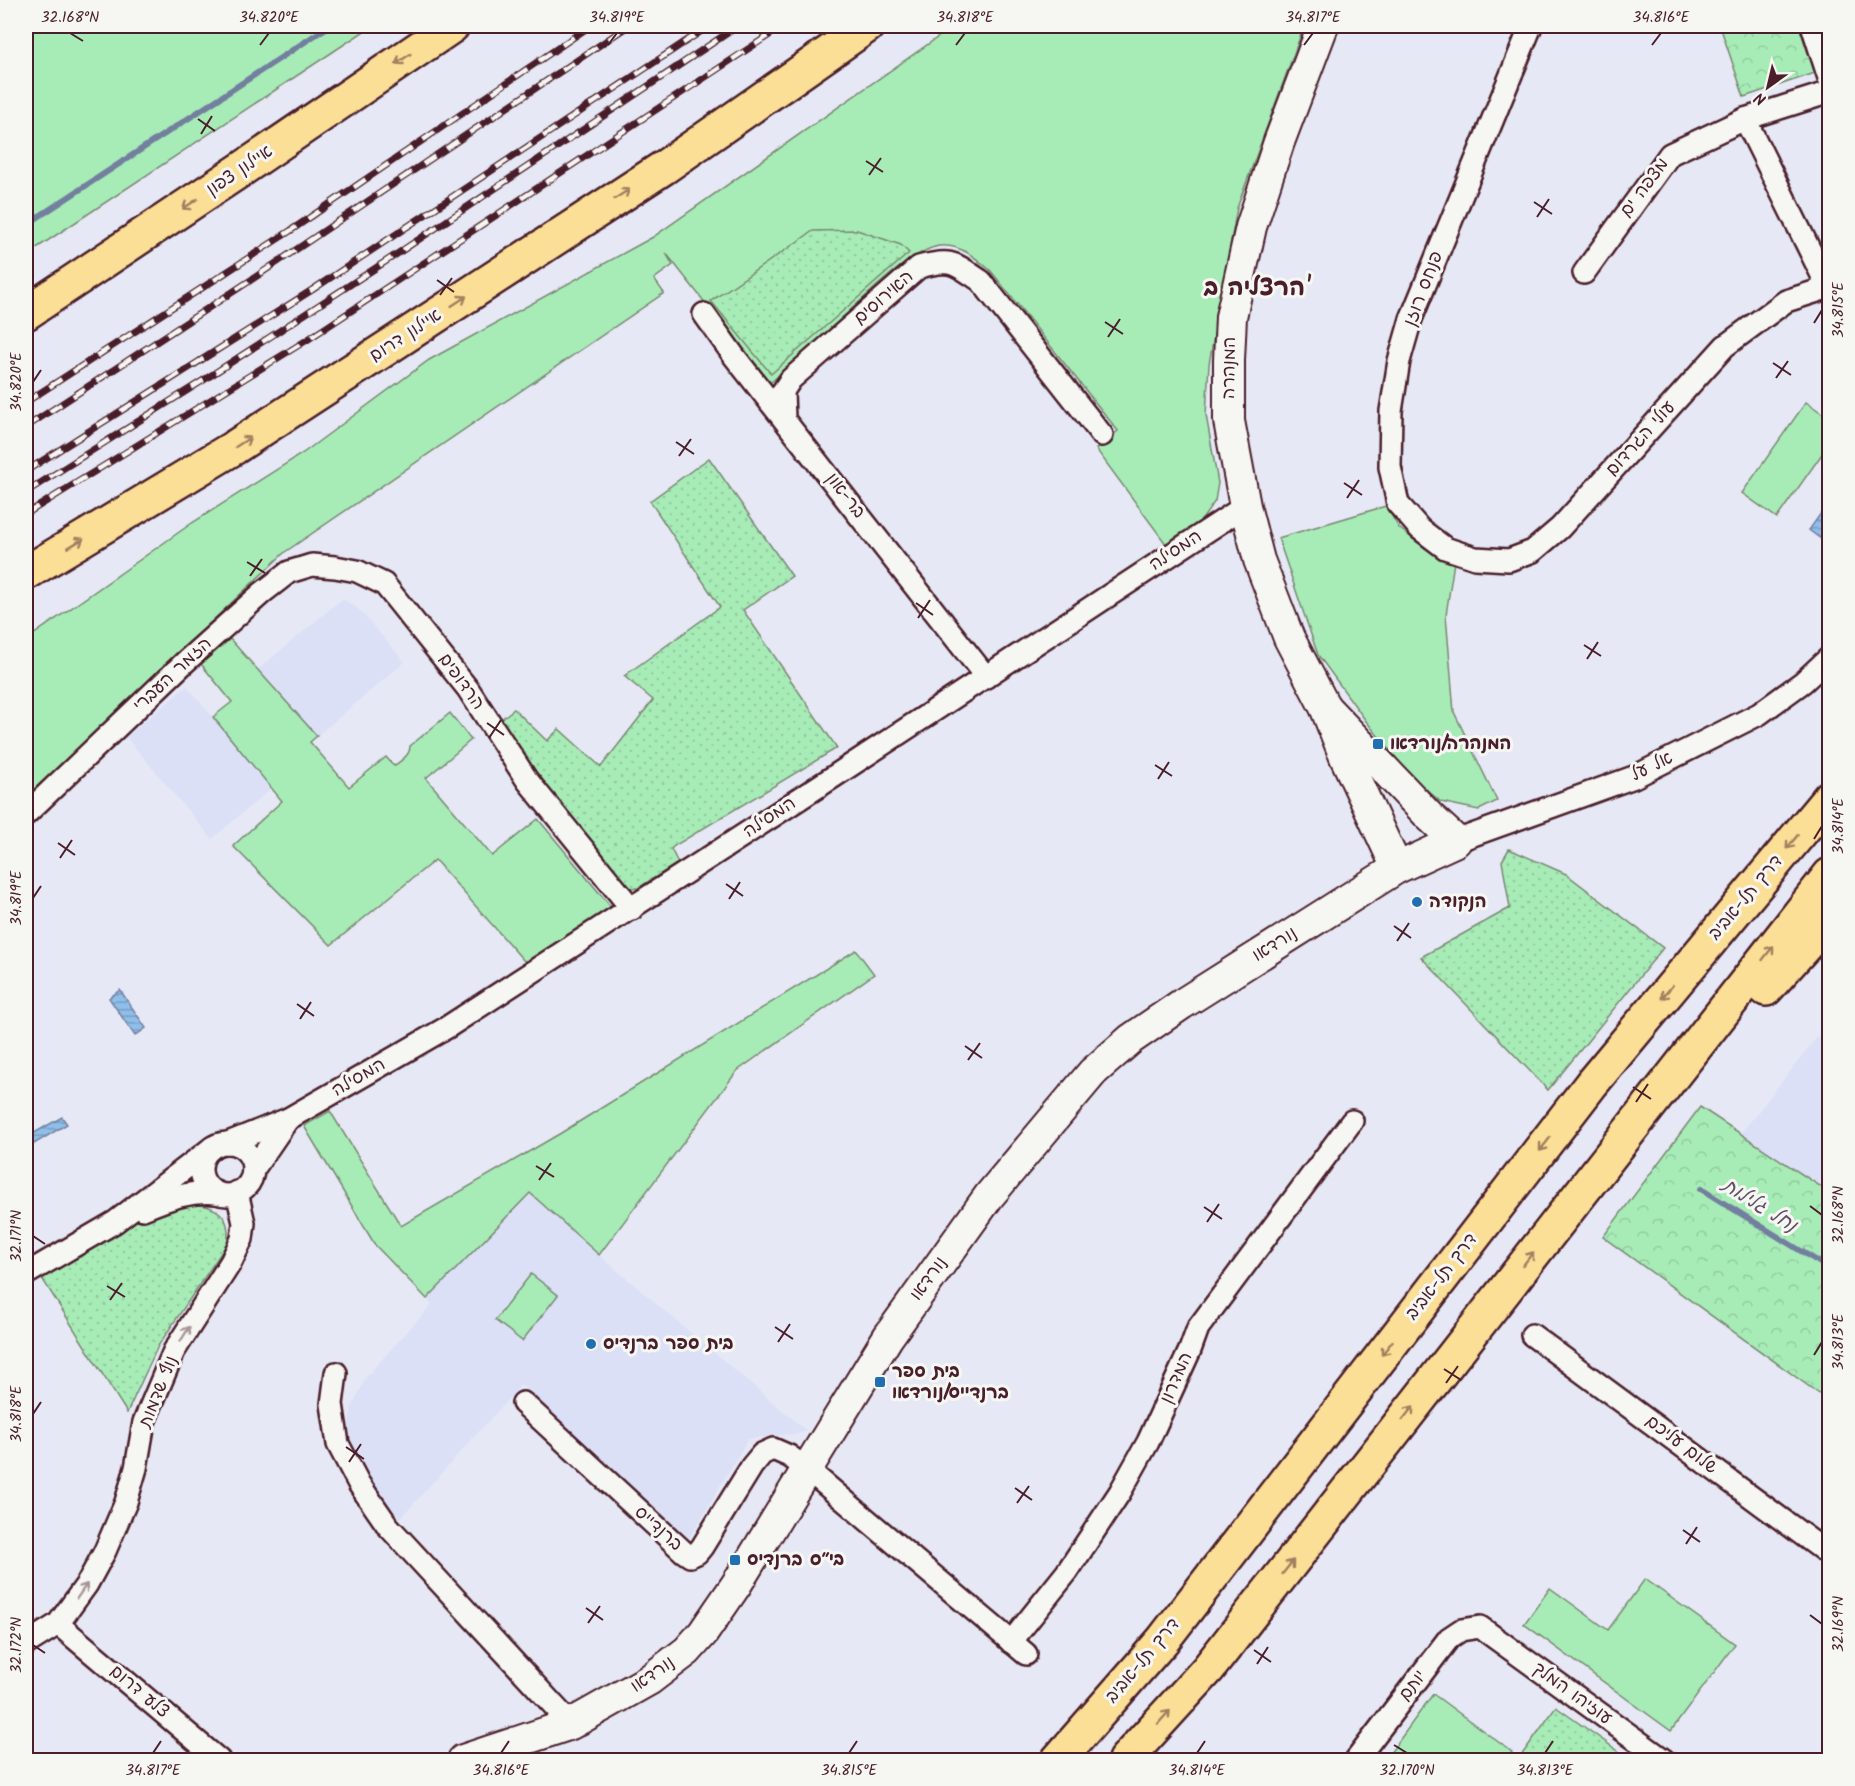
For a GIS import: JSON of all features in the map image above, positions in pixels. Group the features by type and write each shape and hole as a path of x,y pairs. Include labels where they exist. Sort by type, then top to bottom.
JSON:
{"highway":[{"name":"איילון צפון","path":"26,313 452,26"},
{"name":"איילון דרום","path":"26,573 236,447 666,166 867,26"},
{"name":"דרך תל-אביב","path":"1058,1761 1162,1640 1592,1083 1830,797"},
{"path":"1125,1761 1208,1669 1830,875"},
{"path":"1564,1213 1830,918"}],"street":[{"name":"המנהרה","path":"1323,26 1282,132 1251,227 1231,317 1228,360 1229,421 1245,506 1259,560 1289,638 1325,708 1345,757 1397,868"},
{"name":"פנחס רוזן","path":"1444,548 1420,530 1398,504 1390,467 1392,401 1399,361 1411,319 1531,26"},
{"path":"1824,26 1813,28 1830,81"},
{"name":"מצפה ים","path":"1584,273 1670,154 1745,119 1830,92"},
{"path":"1745,119 1829,287"},
{"name":"האירוסים","path":"784,418 783,391 791,379 919,267 941,261 955,264 981,281 1102,435"},
{"name":"עולי הגרדום","path":"1444,548 1475,558 1509,560 1533,551 1560,528 1725,346 1786,301 1829,287"},
{"name":"בר-און","path":"704,314 987,677"},
{"name":"המסילה","path":"26,1274 115,1221 220,1145 288,1119 446,1028 632,909 1245,506"},
{"name":"הזמר העברי","path":"26,814 261,592 289,572 312,565 335,567"},
{"name":"הרדופים","path":"335,567 357,571 384,584 468,689 527,780 632,909"},
{"name":"אל על","path":"1456,841 1634,777 1759,714 1803,682 1830,657"},
{"name":"המנהרה","path":"1325,708 1456,841"},
{"name":"נורדאו","path":"463,1761 572,1724 649,1680 687,1651 736,1585 888,1337 939,1264 989,1196 1094,1072 1131,1039 1182,1004 1397,868 1456,841"},
{"name":"המסילה","path":"252,1170 288,1119"},
{"name":"המדרון","path":"807,1469 1018,1648 1120,1491 1148,1442 1198,1328 1352,1121"},
{"path":"220,1145 243,1149 252,1162 252,1170 247,1185 227,1193 210,1189 205,1183 201,1168 202,1160 220,1145"},
{"name":"המסילה","path":"115,1221 186,1194 227,1193"},
{"name":"נוף שדמות","path":"26,1644 58,1624 87,1584 105,1551 126,1502 136,1468 144,1422 174,1351 231,1262 242,1239 244,1223 227,1193"},
{"name":"שלום עליכם","path":"1533,1335 1830,1555"},
{"path":"336,1373 332,1404 338,1444 359,1484 388,1526 572,1724"},
{"name":"ברנדייס","path":"523,1403 675,1545 690,1556 697,1554 702,1547 752,1466 762,1454 773,1449 789,1456 807,1469"},
{"name":"צלע דרום","path":"58,1624 219,1761"},
{"name":"יותם","path":"1356,1761 1449,1638 1461,1630 1480,1627"},
{"name":"עוזיהו המלך","path":"1480,1627 1664,1761"}],"shaded area":[{"path":"342,599 355,606 363,614 405,662 317,736 257,670"},
{"path":"187,686 272,788 212,839 126,737"},
{"path":"1829,1022 1829,1204 1734,1142"},
{"name":"בית ספר ברנדיס","path":"530,1192 599,1255 808,1432 748,1439 689,1539 521,1385 400,1519 367,1473 346,1438 352,1407 366,1377 432,1304 427,1299"}],"green space":[{"path":"26,26 372,26 26,255"},
{"path":"954,26 1304,26 1237,208 1209,364 1206,415 1218,483 1215,501 1194,531 1169,548 1096,449 1118,431 991,271 961,249 939,246 915,256 902,265 769,384 666,253 673,265 654,279 664,293 285,552 26,798 26,640 192,523 303,453 429,360 653,237"},
{"path":"1720,26 1799,26 1815,73 1744,97"},
{"path":"857,230 901,245 909,253 771,374 711,301 813,231"},
{"path":"1806,402 1829,418 1829,444 1777,518 1742,493"},
{"path":"709,458 792,576 743,610 837,748 674,846 671,849 678,863 638,888 633,888 623,882 496,723 514,709 547,741 559,729 601,767 653,700 624,676 720,607 650,501"},
{"path":"1386,506 1399,528 1425,548 1454,562 1446,615 1454,712 1497,801 1479,810 1441,802 1411,776 1366,721 1318,655 1278,538"},
{"path":"230,639 317,736 310,742 349,787 386,757 394,766 407,755 410,746 450,713 471,740 426,778 492,856 538,819 611,907 606,920 525,962 435,860 331,945 233,846 282,801 213,717 232,702 201,664"},
{"path":"1509,849 1566,874 1663,948 1548,1090 1421,957 1510,908 1502,861"},
{"path":"856,950 874,974 737,1071 599,1255 530,1193 427,1299 375,1245 304,1126 330,1111 401,1226 561,1133"},
{"path":"1700,1107 1829,1192 1829,1401 1603,1237"},
{"path":"176,1203 207,1206 222,1215 228,1232 227,1244 158,1346 127,1413 40,1275 137,1220"},
{"path":"531,1274 558,1295 522,1341 495,1320"},
{"path":"1645,1579 1735,1644 1671,1731 1524,1624 1550,1588 1608,1630"},
{"path":"1433,1694 1512,1752 1505,1760 1401,1760 1390,1753"},
{"path":"1556,1707 1631,1760 1518,1760"}],"water":[{"path":"1829,502 1829,545 1809,530"},
{"path":"120,990 146,1028 135,1036 109,998"},
{"path":"62,1117 67,1124 34,1144 29,1136"}],"waterway":[{"path":"26,225 329,26"},
{"name":"נחל גלילות","path":"1701,1189 1830,1269"}],"railway":[{"path":"26,402 290,231 590,26"},
{"path":"26,427 248,282 628,26"},
{"path":"26,471 312,290 709,26"},
{"path":"26,492 391,258 738,26"},
{"path":"26,514 307,340 783,26"}],"place":[{"name":"המנהרה/נורדאו","path":"1378,744"},
{"name":"הנקודה","path":"1417,902"},
{"name":"בית ספר ברנדיס","path":"591,1344"},
{"name":"בית ספר ברנדייס/נורדאו","path":"880,1382"},
{"name":"בי״ס ברנדיס","path":"735,1560"}],"district":[{"name":"הרצליה ב'","path":"1257,288"}]}
